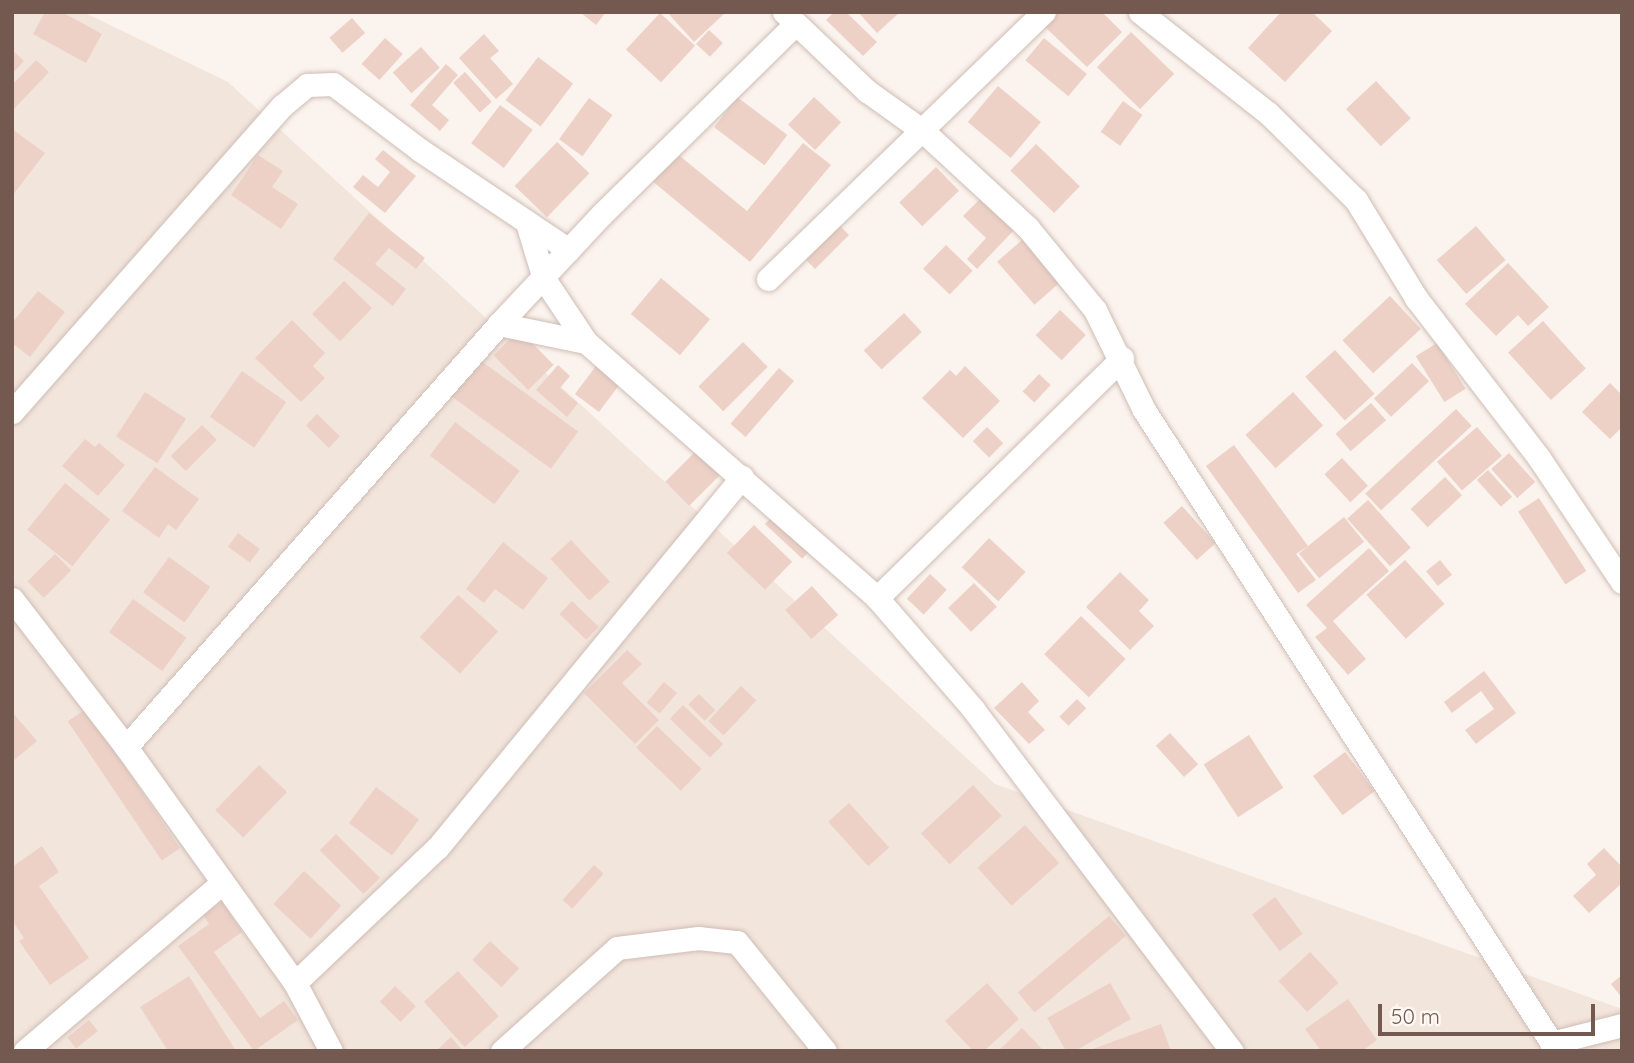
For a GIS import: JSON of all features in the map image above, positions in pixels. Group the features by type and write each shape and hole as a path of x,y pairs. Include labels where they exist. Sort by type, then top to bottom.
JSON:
{"street":[{"path":"768,279 1044,12"},
{"path":"1140,12 1268,113 1356,200 1416,298 1539,458 1622,582"},
{"path":"126,747 499,324 790,18 867,91 923,131 1028,228 1095,310 1122,358 1144,410 1554,1047 1622,1025"},
{"path":"12,412 282,106 307,85 333,84 420,150 569,250"},
{"path":"527,223 544,279 586,342 877,598 973,709 1232,1051"},
{"path":"499,324 586,342"},
{"path":"877,598 1122,358"},
{"path":"295,983 438,847 742,477"},
{"path":"16,611 126,747 223,882 295,983 331,1051"},
{"path":"25,1051 223,882"},
{"path":"502,1051 617,948 698,938 737,942 825,1051"}],"shaded area":[{"path":"12,12 83,12 228,82 995,784 1622,1009 1622,1051 12,1051"}],"building":[{"path":"45,12 62,12 102,34 86,63 33,34"},
{"path":"580,12 606,12 596,25"},
{"path":"667,12 726,12 694,42"},
{"path":"834,12 846,12 877,42 863,56 826,20"},
{"path":"858,12 900,12 877,33"},
{"path":"1057,12 1102,12 1122,32 1087,67 1044,26"},
{"path":"1281,12 1312,12 1332,31 1285,82 1248,48"},
{"path":"660,13 695,46 661,82 626,50"},
{"path":"352,18 365,33 342,53 329,38"},
{"path":"709,30 723,43 710,57 696,44"},
{"path":"1131,32 1174,74 1140,109 1097,67"},
{"path":"484,34 499,51 490,58 513,84 496,99 459,58"},
{"path":"385,38 403,54 379,80 362,64"},
{"path":"1044,38 1087,74 1068,96 1025,60"},
{"path":"421,47 440,68 411,93 393,72"},
{"path":"12,50 24,61 12,74"},
{"path":"538,57 573,83 541,127 506,100"},
{"path":"36,60 49,72 12,111 12,85"},
{"path":"446,64 458,75 432,105 449,120 440,131 410,105"},
{"path":"465,72 492,102 480,112 453,83"},
{"path":"1376,81 1411,118 1381,146 1346,109"},
{"path":"998,86 1041,122 1011,158 968,122"},
{"path":"737,97 787,135 764,165 714,127"},
{"path":"814,97 841,122 815,150 788,125"},
{"path":"589,98 612,115 582,156 559,139"},
{"path":"1123,101 1142,115 1120,146 1101,132"},
{"path":"500,105 533,130 504,168 471,143"},
{"path":"12,129 45,153 12,196"},
{"path":"557,142 589,173 547,217 515,186"},
{"path":"803,143 831,165 750,262 651,180 675,152 747,211"},
{"path":"1036,144 1080,186 1054,213 1010,171"},
{"path":"383,150 416,176 385,213 353,187 363,175 378,187 390,172 375,159"},
{"path":"258,155 283,171 272,187 298,204 281,229 231,195"},
{"path":"936,167 959,191 922,226 899,202"},
{"path":"980,199 1014,230 977,269 967,259 986,238 963,216"},
{"path":"369,213 425,258 416,269 389,248 375,264 406,289 393,306 333,259"},
{"path":"837,223 849,235 815,269 803,257"},
{"path":"1476,226 1506,260 1466,294 1437,260"},
{"path":"1022,240 1059,283 1034,305 997,262"},
{"path":"946,245 973,271 950,294 923,269"},
{"path":"1508,263 1549,307 1528,326 1518,315 1496,336 1465,304"},
{"path":"661,278 710,319 680,355 631,314"},
{"path":"344,281 372,308 340,341 312,314"},
{"path":"38,291 65,312 30,357 12,343 12,323"},
{"path":"1390,296 1421,329 1373,373 1342,340"},
{"path":"1060,310 1086,335 1062,360 1036,335"},
{"path":"904,313 922,332 882,370 864,351"},
{"path":"292,320 325,353 313,366 325,378 301,402 255,358"},
{"path":"1543,321 1586,369 1551,400 1508,352"},
{"path":"519,330 554,365 528,390 494,355"},
{"path":"743,342 768,367 723,411 698,387"},
{"path":"1437,343 1466,389 1444,402 1416,356"},
{"path":"1335,350 1374,394 1345,421 1305,377"},
{"path":"477,358 578,431 551,469 450,395"},
{"path":"1412,363 1429,381 1391,417 1374,398"},
{"path":"558,365 570,376 560,388 578,403 567,417 536,390"},
{"path":"596,366 620,384 599,412 575,394"},
{"path":"965,366 1000,401 963,438 922,398 950,370 956,376"},
{"path":"779,368 794,381 746,437 730,424"},
{"path":"242,371 286,402 254,448 210,417"},
{"path":"1039,374 1051,385 1034,402 1023,392"},
{"path":"1610,383 1622,395 1622,427 1610,439 1582,412"},
{"path":"145,392 186,419 157,463 116,436"},
{"path":"1293,392 1323,425 1276,468 1245,435"},
{"path":"1371,403 1386,420 1351,451 1336,434"},
{"path":"1456,409 1472,426 1381,510 1365,494"},
{"path":"317,414 340,436 329,448 306,426"},
{"path":"455,422 520,471 494,504 430,456"},
{"path":"202,425 217,440 186,471 171,456"},
{"path":"987,427 1003,443 989,457 973,441"},
{"path":"1477,427 1502,456 1462,490 1437,462"},
{"path":"85,439 95,447 99,443 125,465 98,496 62,466"},
{"path":"702,445 726,469 689,506 665,482"},
{"path":"1234,445 1308,546 1296,554 1316,580 1298,593 1206,466"},
{"path":"1509,453 1535,482 1517,498 1491,469"},
{"path":"1342,458 1368,486 1350,502 1324,474"},
{"path":"155,467 199,499 176,530 168,524 159,538 122,511"},
{"path":"1488,470 1512,497 1501,507 1477,480"},
{"path":"1445,477 1462,495 1428,527 1411,509"},
{"path":"65,483 110,520 72,566 27,530"},
{"path":"1539,498 1586,571 1565,585 1518,512"},
{"path":"1368,500 1411,548 1390,566 1347,519"},
{"path":"1182,506 1215,543 1197,560 1163,523"},
{"path":"780,508 817,543 802,559 765,524"},
{"path":"1344,517 1364,542 1319,578 1299,554"},
{"path":"754,525 792,562 765,590 727,553"},
{"path":"238,533 260,549 250,563 228,547"},
{"path":"989,538 1026,572 998,601 962,567"},
{"path":"571,540 610,582 589,601 551,559"},
{"path":"503,542 548,578 523,610 495,589 484,603 466,589"},
{"path":"1369,548 1389,571 1333,621 1366,659 1348,675 1315,637 1327,628 1306,605"},
{"path":"55,554 71,570 44,598 27,582"},
{"path":"169,557 210,587 184,623 143,593"},
{"path":"1405,560 1444,604 1406,639 1366,595"},
{"path":"1440,560 1452,575 1438,586 1426,571"},
{"path":"1120,572 1149,600 1139,611 1154,626 1130,650 1086,607"},
{"path":"930,574 947,590 924,615 907,599"},
{"path":"974,583 997,607 971,632 948,608"},
{"path":"812,586 838,615 811,639 785,610"},
{"path":"458,595 498,631 460,673 420,637"},
{"path":"133,599 186,638 162,671 109,632"},
{"path":"572,601 599,627 586,640 559,614"},
{"path":"1081,616 1126,659 1089,697 1044,654"},
{"path":"627,650 642,664 622,683 659,720 635,744 584,693"},
{"path":"1484,671 1516,713 1476,744 1465,730 1494,709 1481,691 1452,713 1444,702"},
{"path":"664,682 677,693 660,714 647,703"},
{"path":"1022,682 1039,701 1028,712 1045,730 1029,744 994,708"},
{"path":"741,686 756,700 724,735 708,721"},
{"path":"699,694 715,710 705,721 688,705"},
{"path":"1077,699 1086,708 1069,726 1059,717"},
{"path":"683,705 723,744 710,758 670,719"},
{"path":"86,709 180,848 162,861 68,721"},
{"path":"12,712 37,741 12,762"},
{"path":"657,726 702,769 681,791 636,748"},
{"path":"1170,733 1198,764 1184,777 1156,746"},
{"path":"1249,735 1283,788 1238,817 1204,764"},
{"path":"1345,752 1374,791 1343,815 1313,776"},
{"path":"259,765 287,792 243,837 215,810"},
{"path":"973,785 1002,816 950,864 921,833"},
{"path":"376,787 419,819 392,855 349,823"},
{"path":"849,803 889,848 868,866 828,822"},
{"path":"1025,825 1059,863 1012,906 977,868"},
{"path":"336,834 380,878 364,894 320,850"},
{"path":"42,846 59,872 39,886 89,958 50,985 19,941 24,938 12,920 12,867"},
{"path":"1604,848 1622,867 1622,883 1589,913 1573,896 1596,875 1587,864"},
{"path":"594,865 604,874 572,909 563,900"},
{"path":"304,871 341,906 311,939 273,904"},
{"path":"1275,897 1303,934 1280,951 1252,914"},
{"path":"222,902 242,932 214,952 260,1018 284,1001 298,1020 254,1051 178,946 209,924 203,915"},
{"path":"1109,916 1126,936 1035,1012 1018,992"},
{"path":"490,941 519,968 502,987 472,960"},
{"path":"1310,952 1339,983 1307,1012 1279,981"},
{"path":"458,971 499,1016 465,1047 424,1002"},
{"path":"1622,975 1622,998 1611,984"},
{"path":"189,976 236,1051 168,1051 140,1007"},
{"path":"987,983 1019,1019 984,1051 973,1051 945,1021"},
{"path":"1110,983 1131,1019 1075,1051 1066,1051 1047,1018"},
{"path":"395,986 416,1006 401,1022 380,1002"},
{"path":"1348,999 1377,1040 1362,1051 1321,1051 1305,1029"},
{"path":"89,1020 98,1031 76,1049 67,1038"},
{"path":"1161,1024 1171,1051 1090,1050"},
{"path":"1022,1028 1044,1051 998,1051"},
{"path":"451,1037 463,1051 436,1051"}]}
